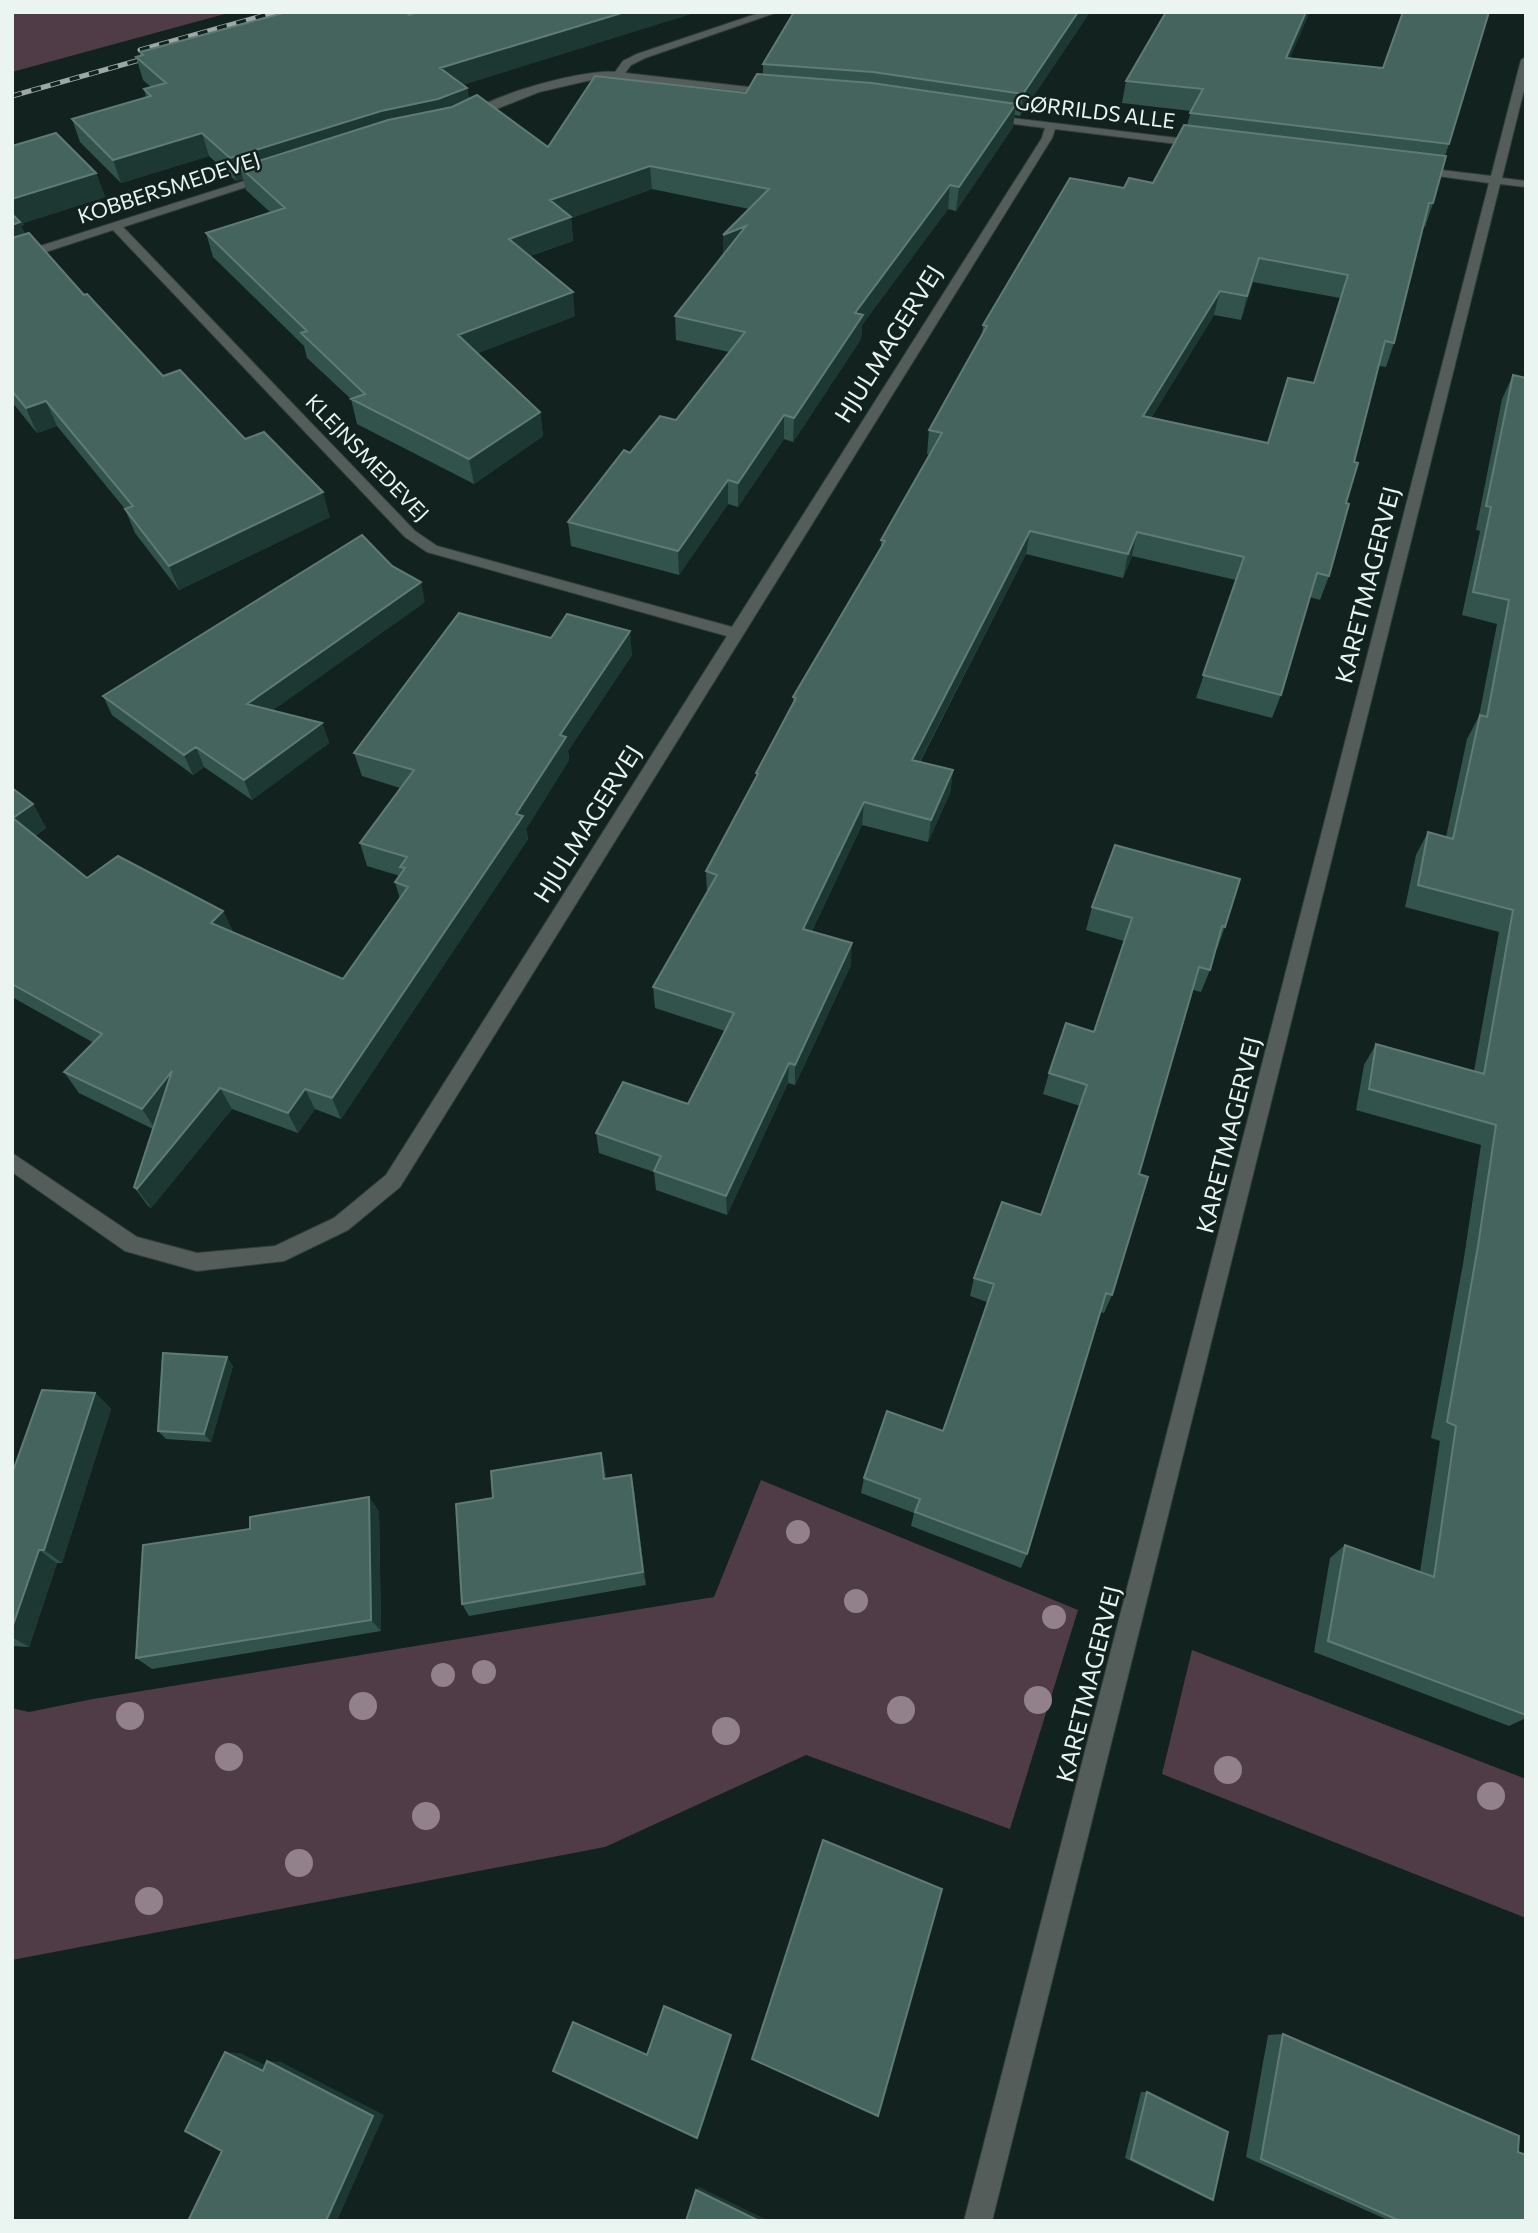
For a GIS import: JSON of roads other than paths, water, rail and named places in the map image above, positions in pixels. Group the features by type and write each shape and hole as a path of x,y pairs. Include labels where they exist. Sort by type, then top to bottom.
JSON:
{"street":[{"path":"618,75 627,64 641,55 773,12"},
{"name":"KARETMAGERVEJ","path":"978,2221 1526,60"},
{"path":"462,120 496,104 578,78 618,75 790,95"},
{"name":"GØRRILDS ALLE","path":"973,116 1218,146"},
{"name":"HJULMAGERVEJ","path":"12,1161 132,1245 197,1262 277,1255 341,1224 393,1181 1040,150 1051,125"},
{"path":"1398,167 1526,184"},
{"name":"KOBBERSMEDEVEJ","path":"12,259 285,172"},
{"name":"KLEJNSMEDEVEJ","path":"114,226 410,534 432,550 736,633"}],"railway":[{"path":"140,50 276,12"},
{"path":"12,96 157,55"}]}
